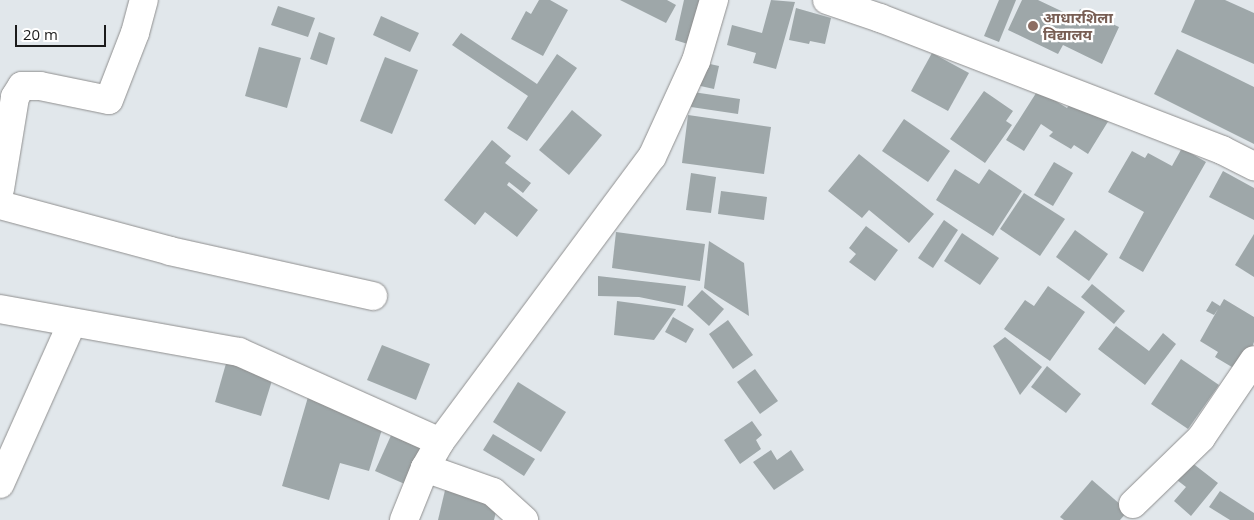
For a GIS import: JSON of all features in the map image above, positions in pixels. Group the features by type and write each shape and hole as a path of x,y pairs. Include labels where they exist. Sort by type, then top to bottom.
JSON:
{"street":[{"path":"0,189 15,97 22,86 40,86 109,100 136,33 144,0"},
{"path":"404,520 425,468 440,442 652,157 696,61 714,0"},
{"path":"827,0 880,18 1222,150 1254,166"},
{"path":"0,205 170,252 373,296"},
{"path":"0,309 239,352 440,442"},
{"path":"0,484 72,322"},
{"path":"1133,504 1201,438 1254,360"},
{"path":"425,468 493,492 524,520"}],"building":[{"path":"539,0 550,0 568,10 543,56 511,39 526,11 531,14"},
{"path":"620,0 667,0 676,5 666,23"},
{"path":"684,0 703,0 694,46 675,40"},
{"path":"771,0 795,2 776,69 753,63 756,53 727,45 732,25 762,33"},
{"path":"999,0 1016,0 999,42 984,36"},
{"path":"1022,0 1038,0 1076,18 1080,9 1119,27 1102,64 1063,45 1058,54 1008,30"},
{"path":"1195,0 1225,0 1254,13 1254,64 1181,32"},
{"path":"278,6 315,18 308,37 271,25"},
{"path":"796,8 831,18 825,44 810,41 809,44 789,40"},
{"path":"381,16 419,33 410,52 373,35"},
{"path":"319,32 335,38 327,65 310,59"},
{"path":"461,33 537,84 557,54 577,68 527,141 507,128 528,96 452,45"},
{"path":"259,47 301,58 287,108 245,96"},
{"path":"1177,49 1254,87 1254,144 1154,94"},
{"path":"932,53 969,73 948,111 911,91"},
{"path":"385,57 418,70 392,134 360,121"},
{"path":"701,62 719,66 714,89 696,85"},
{"path":"1038,90 1067,108 1074,98 1109,120 1088,154 1074,145 1071,149 1049,136 1053,132 1041,124 1024,151 1006,140"},
{"path":"984,91 1013,111 1006,121 1012,125 985,163 950,139"},
{"path":"693,92 740,99 738,114 691,107"},
{"path":"572,110 602,135 569,175 539,150"},
{"path":"688,115 771,127 764,174 682,163"},
{"path":"904,119 950,151 928,182 882,151"},
{"path":"492,140 511,156 505,163 531,183 523,193 509,182 507,185 538,210 517,237 485,212 475,225 444,200"},
{"path":"1182,148 1206,162 1143,272 1119,258 1144,212 1108,192 1132,151 1145,158 1148,153 1172,166"},
{"path":"859,154 934,214 909,243 869,210 862,218 828,191"},
{"path":"1054,162 1073,173 1053,206 1034,195"},
{"path":"955,169 979,184 989,169 1022,191 993,236 936,200"},
{"path":"1223,171 1254,188 1254,220 1209,197"},
{"path":"691,173 716,177 711,213 686,210"},
{"path":"721,191 767,197 764,220 718,214"},
{"path":"1024,193 1065,219 1040,256 1000,229"},
{"path":"944,220 958,230 933,268 918,258"},
{"path":"866,226 898,250 875,281 849,262 856,254 849,248"},
{"path":"1075,230 1108,254 1089,281 1056,257"},
{"path":"616,232 705,244 700,281 612,268"},
{"path":"962,233 999,258 980,285 944,261"},
{"path":"1254,234 1254,277 1235,265"},
{"path":"709,241 744,263 749,316 704,288"},
{"path":"598,276 686,286 683,306 639,297 598,296"},
{"path":"1092,284 1125,311 1114,324 1081,297"},
{"path":"1048,286 1085,312 1050,361 1004,329 1025,300 1034,306"},
{"path":"702,290 724,309 709,326 687,306"},
{"path":"1224,299 1254,317 1254,342 1242,373 1215,357 1218,352 1200,341 1218,309 1214,315 1206,311 1212,301 1220,306"},
{"path":"617,301 676,309 654,340 614,335"},
{"path":"673,317 694,329 686,343 665,332"},
{"path":"728,320 753,355 733,369 709,334"},
{"path":"1116,326 1149,351 1163,333 1176,344 1145,385 1098,349"},
{"path":"1005,337 1042,367 1020,395 993,346"},
{"path":"382,345 430,364 416,400 367,380"},
{"path":"1181,359 1219,385 1188,429 1151,404"},
{"path":"227,360 274,374 261,416 215,402"},
{"path":"1047,366 1081,394 1066,413 1031,387"},
{"path":"755,369 778,401 760,414 737,382"},
{"path":"518,382 566,412 541,452 493,422"},
{"path":"308,397 384,423 369,471 340,463 329,500 282,486"},
{"path":"752,421 762,435 756,440 761,449 740,464 724,440"},
{"path":"393,431 426,446 407,485 375,471"},
{"path":"493,434 535,459 524,476 483,450"},
{"path":"771,450 777,460 791,450 804,470 774,490 753,462"},
{"path":"1191,462 1218,483 1191,516 1174,501 1186,487 1177,480"},
{"path":"1092,480 1128,511 1120,520 1064,520 1060,517"},
{"path":"446,486 499,500 494,520 438,520"},
{"path":"1220,491 1254,513 1254,520 1230,520 1209,507"}],"place":[{"name":"आधारशिला विद्यालय","path":"1033,26"}]}
